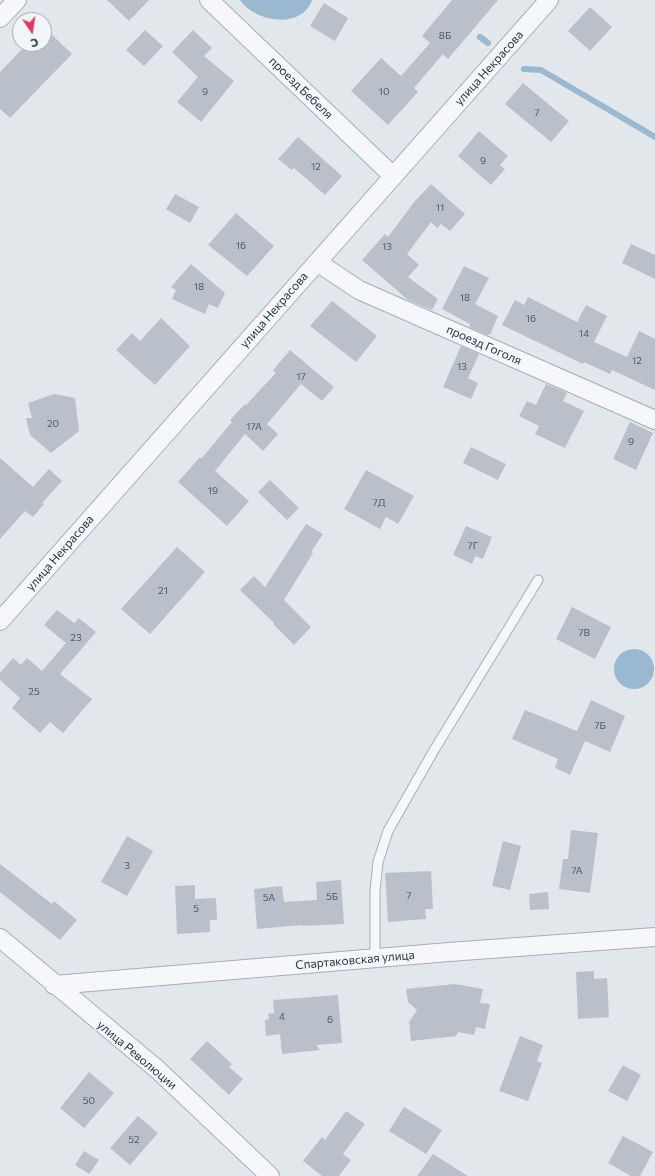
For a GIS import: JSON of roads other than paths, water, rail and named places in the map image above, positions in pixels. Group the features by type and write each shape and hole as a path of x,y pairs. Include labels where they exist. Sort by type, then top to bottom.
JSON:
{"street":[{"path":"0,18 17,0"},
{"name":"проезд Бебеля","path":"209,0 393,176"},
{"name":"улица Некрасова","path":"0,621 550,0"},
{"name":"проезд Гоголя","path":"317,262 359,290 655,420"},
{"name":"Спартаковская улица","path":"54,985 655,936"},
{"name":"улица Революции","path":"0,938 54,985 158,1070 270,1176"}],"lane":[{"path":"375,959 375,891 378,862 388,831 433,752 538,580"}],"water":[{"path":"240,0 312,0 306,10 298,16 277,20 256,13"},
{"path":"638,649 645,652 651,658 654,669 653,677 645,686 638,689 630,689 623,686 615,677 614,665 617,658 626,650"}],"waterway":[{"path":"480,37 488,43"},
{"path":"524,69 541,70 655,137"}]}
